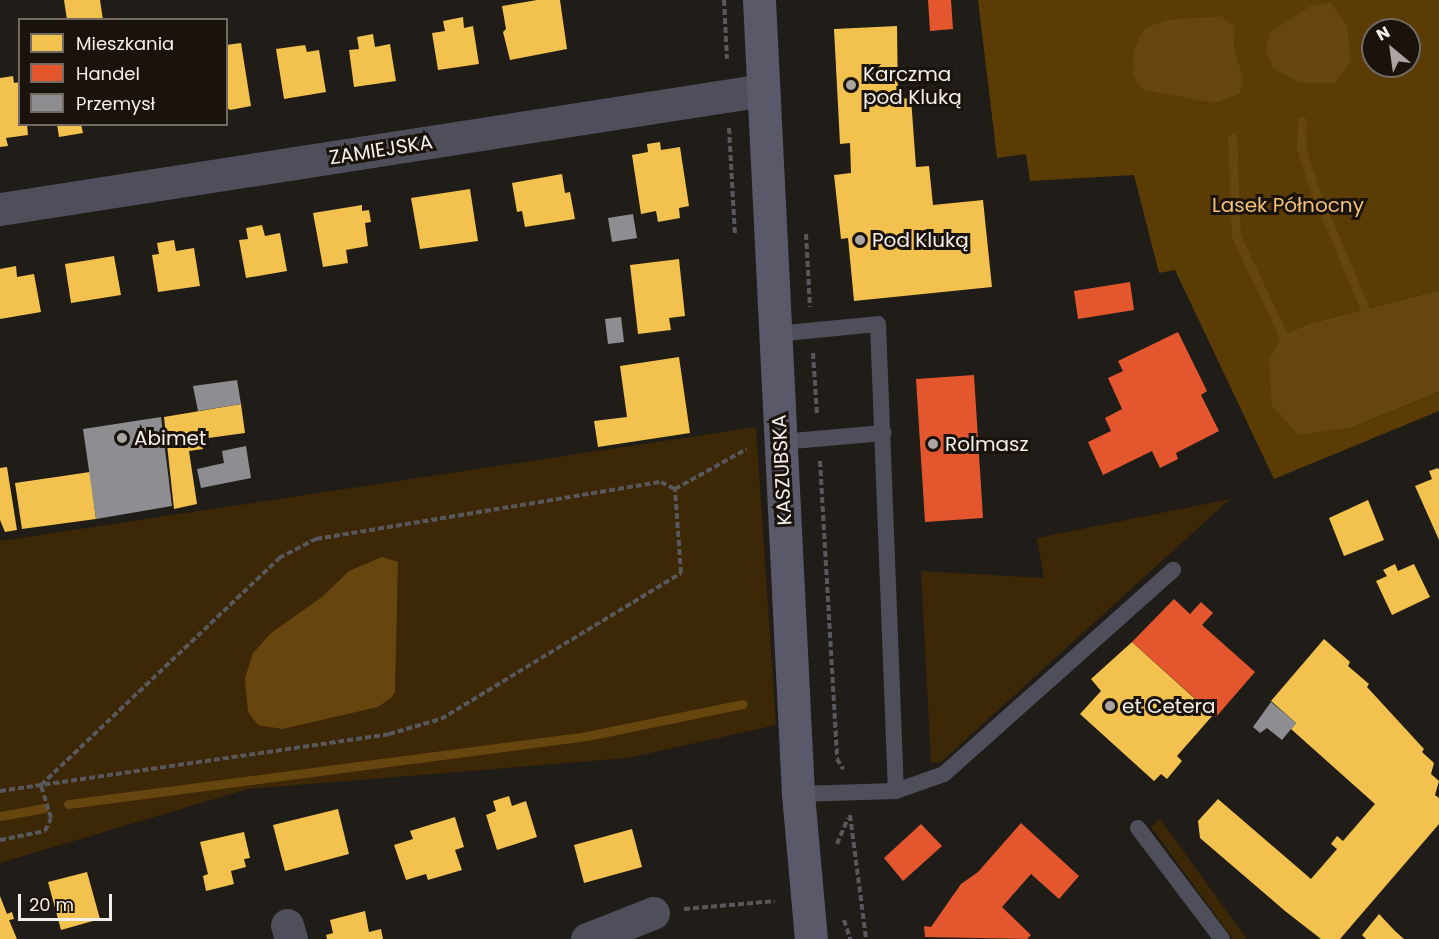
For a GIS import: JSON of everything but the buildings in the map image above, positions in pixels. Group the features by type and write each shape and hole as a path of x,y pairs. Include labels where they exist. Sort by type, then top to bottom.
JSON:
{"main road":[{"name":"KASZUBSKA","path":"759,0 798,794 811,939"}],"street":[{"name":"ZAMIEJSKA","path":"0,209 763,90"},
{"path":"587,939 653,913"}],"lane":[{"path":"775,334 878,324 896,791"},
{"path":"781,442 884,434"},
{"path":"798,794 896,791 944,774 1173,570"},
{"path":"1138,828 1221,939"}],"path":[{"path":"724,0 727,69 718,78 722,116 729,122 735,239"},
{"path":"805,225 837,759 847,775 866,939"},
{"path":"675,489 747,449 746,438"},
{"path":"41,786 279,558 316,539 661,482 675,489"},
{"path":"0,791 389,734 441,719 681,573 675,489"},
{"path":"0,840 45,831 51,818 41,786"},
{"path":"838,853 837,842 850,814"},
{"path":"653,913 774,901"},
{"path":"844,911 850,939"}],"shaded area":[{"path":"1330,2 1347,26 1351,61 1335,83 1300,83 1274,69 1265,51 1270,32 1311,6"},
{"path":"1221,16 1234,26 1234,46 1244,80 1240,94 1216,103 1143,90 1133,76 1134,49 1144,29 1166,20"},
{"path":"1439,290 1439,392 1353,427 1299,435 1272,406 1269,360 1283,335 1308,324"},
{"path":"756,427 776,725 628,758 248,789 0,863 0,541"},
{"path":"1230,499 941,762 931,763 921,571 1044,578 1037,538"},
{"path":"382,557 398,562 395,692 391,698 378,707 282,729 258,725 248,712 245,678 253,653 271,633 322,597 349,571"},
{"path":"1160,819 1247,939 1233,939 1151,827"}],"green space":[{"name":"Lasek Północny","path":"978,0 1439,0 1439,290 1308,324 1283,335 1353,427 1439,392 1439,411 1274,479 1175,270 1159,273 1134,175 1030,181 1026,154 997,158","holes":["1234,26 1234,46 1244,80 1240,94 1216,103"]}],"waterway":[{"path":"1302,121 1301,148 1315,191 1365,309"},
{"path":"1232,138 1236,236 1283,335"},
{"path":"68,804 587,736 743,704"},
{"path":"0,816 44,808"}],"place":[{"name":"Karczma pod Kluką","path":"851,85"},
{"name":"Pod Kluką","path":"860,240"},
{"name":"Abimet","path":"122,438"},
{"name":"Rolmasz","path":"933,444"},
{"name":"et Cetera","path":"1110,706"}]}
